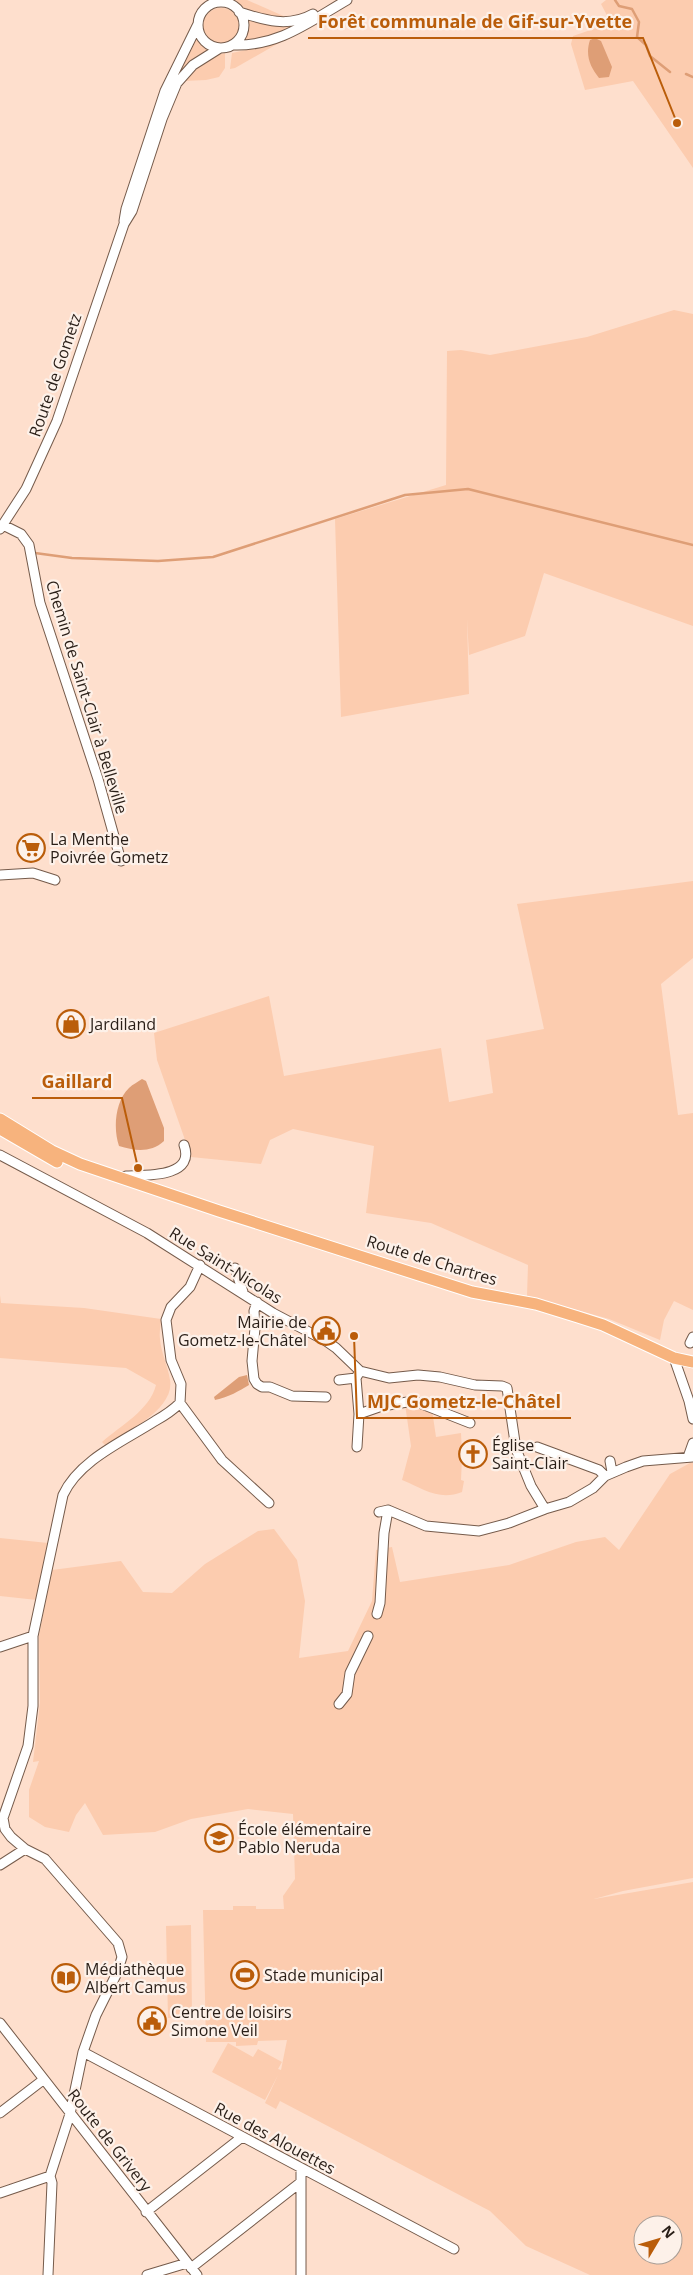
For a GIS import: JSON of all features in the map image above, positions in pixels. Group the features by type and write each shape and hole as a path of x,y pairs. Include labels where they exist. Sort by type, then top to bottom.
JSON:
{"main road":[{"name":"Route de Chartres","path":"0,1119 60,1156 121,1180"},
{"name":"Route de Chartres","path":"0,1129 61,1164 121,1180 472,1292 536,1304 578,1317 610,1328 674,1358 692,1363"}],"street":[{"path":"202,0 202,12 198,24 202,38 207,43 220,48 232,45 262,44 279,39 347,0"},
{"path":"202,12 207,7 219,2 269,21 291,22 308,17 337,0"},
{"path":"232,45 237,41 244,24 233,6"},
{"name":"Route de Gometz","path":"1,527 26,489 57,421 124,224 126,209 165,91 198,24"},
{"name":"Route de Gometz","path":"124,224 132,211 162,119 177,83 193,65 220,48"},
{"name":"Chemin de Saint-Clair à Belleville","path":"1,527 22,534 29,545 40,603 98,779 121,861"},
{"path":"0,875 33,873 55,880"},
{"path":"121,1180 169,1173 182,1164 186,1157 187,1151 184,1144"},
{"name":"Rue Saint-Nicolas","path":"0,1155 147,1233 257,1302 331,1344 358,1375 389,1378 418,1375 440,1377 475,1385 502,1386 507,1388 516,1449 530,1486 545,1509"},
{"path":"200,1265 190,1288 171,1306 166,1320 169,1354 181,1384 180,1403 222,1460 269,1503"},
{"path":"235,1268 243,1292"},
{"path":"257,1302 254,1311 255,1328 252,1361 254,1379 262,1387 270,1387 292,1396 326,1397"},
{"path":"674,1358 689,1401 693,1420"},
{"path":"338,1380 358,1375 359,1414 357,1447"},
{"path":"359,1414 382,1406 414,1401 470,1423"},
{"path":"48,2275 52,2183 50,2176 70,2114 83,2052 96,2015 117,1973 122,1957 118,1943 69,1889 45,1859 25,1848 5,1829 3,1818 28,1746 33,1706 33,1636 59,1508 67,1486 96,1459 161,1418 180,1403"},
{"path":"377,1614 380,1603 384,1533 383,1511 426,1526 479,1531 510,1523 569,1502 593,1488 608,1474 643,1461 690,1457 693,1443"},
{"path":"537,1447 608,1474"},
{"path":"608,1474 610,1461"},
{"path":"0,1648 33,1636"},
{"path":"339,1704 347,1694 350,1673 368,1636"},
{"path":"0,1865 25,1848"},
{"name":"Route de Grivery","path":"0,2023 192,2269"},
{"name":"Rue des Alouettes","path":"83,2052 454,2248"},
{"path":"0,2113 43,2080"},
{"path":"146,2212 242,2137"},
{"path":"301,2168 301,2275"},
{"path":"0,2192 50,2176"},
{"path":"147,2275 192,2269 301,2182"}],"shaded area":[{"path":"235,0 247,0 288,18 281,19 260,15 246,9"},
{"path":"606,0 693,0 693,168 633,81 585,90 571,44 573,36 611,23 601,4"},
{"path":"221,8 228,9 234,13 238,19 238,33 234,39 228,43 221,44 214,43 208,39 204,33 203,26 204,19 208,13 214,9"},
{"path":"249,19 273,25 290,25 291,29 280,35 243,41 247,35"},
{"path":"291,36 230,69 232,53 273,44"},
{"path":"198,38 208,51 189,64 174,80 195,39"},
{"path":"595,38 601,41 612,67 609,77 599,78 591,65 588,51 590,40"},
{"path":"225,53 225,68 219,77 206,80 184,81 191,71 202,63"},
{"path":"674,310 693,314 693,626 544,573 525,636 469,655 467,619 469,694 341,717 335,519 446,485 447,351 461,350 490,355 587,337"},
{"path":"693,881 693,958 661,984 678,1115 693,1113 693,1310 674,1301 664,1320 660,1340 609,1319 527,1296 528,1265 431,1223 366,1213 374,1146 293,1129 270,1140 261,1164 191,1157 157,1060 154,1033 269,996 284,1076 441,1048 449,1102 493,1093 486,1040 544,1029 517,904"},
{"path":"142,1079 146,1081 164,1128 164,1141 154,1148 137,1150 119,1146 116,1124 118,1108 124,1094"},
{"path":"0,1295 1,1303 84,1308 161,1319 161,1344 170,1380 170,1391 165,1401 147,1419 106,1446 102,1442 141,1410 153,1394 156,1385 126,1368 0,1358"},
{"path":"247,1375 249,1385 229,1396 215,1400 214,1397 239,1377"},
{"path":"405,1404 419,1405 432,1410 436,1437 461,1433 462,1453 464,1455 462,1458 461,1480 464,1481 462,1492 439,1495 402,1480 411,1446"},
{"path":"693,1463 693,1878 623,1891 594,1899 693,1882 693,2275 590,2275 526,2246 490,2211 280,2101 276,2109 265,2103 278,2075 265,2100 212,2072 228,2043 253,2057 258,2049 282,2062 278,2069 281,2070 287,2040 258,2041 257,2045 236,2046 236,2042 206,2042 203,1910 233,1910 233,1906 256,1906 256,1909 284,1909 283,1896 295,1879 293,1814 248,1809 191,1819 155,1832 103,1835 85,1803 76,1815 69,1832 45,1827 29,1817 29,1790 39,1761 33,1762 40,1703 39,1635 52,1570 121,1561 143,1592 172,1593 205,1564 258,1531 274,1529 297,1560 305,1601 299,1658 348,1651 372,1601 376,1550 392,1547 400,1582 509,1565 576,1542 605,1537 619,1550 670,1474"},
{"path":"0,1538 48,1543 37,1600 0,1596"},
{"path":"191,1925 192,2016 168,2018 166,1926"}],"waterway":[{"path":"615,0 619,6 632,9 639,22 637,37 646,45 650,56 670,72"},
{"path":"686,74 693,77"},
{"path":"35,553 72,558 158,561 213,557 405,495 468,489 693,545"}],"place":[{"name":"Forêt communale de Gif-sur-Yvette","path":"677,123"},
{"name":"La Menthe Poivrée Gometz","path":"31,848"},
{"name":"Jardiland","path":"71,1024"},
{"name":"Gaillard","path":"138,1168"},
{"name":"Mairie de Gometz-le-Châtel","path":"326,1331"},
{"name":"MJC Gometz-le-Châtel","path":"354,1336"},
{"name":"Église Saint-Clair","path":"473,1454"},
{"name":"École élémentaire Pablo Neruda","path":"219,1838"},
{"name":"Stade municipal","path":"245,1975"},
{"name":"Médiathèque Albert Camus","path":"66,1978"},
{"name":"Centre de loisirs Simone Veil","path":"152,2021"}]}
